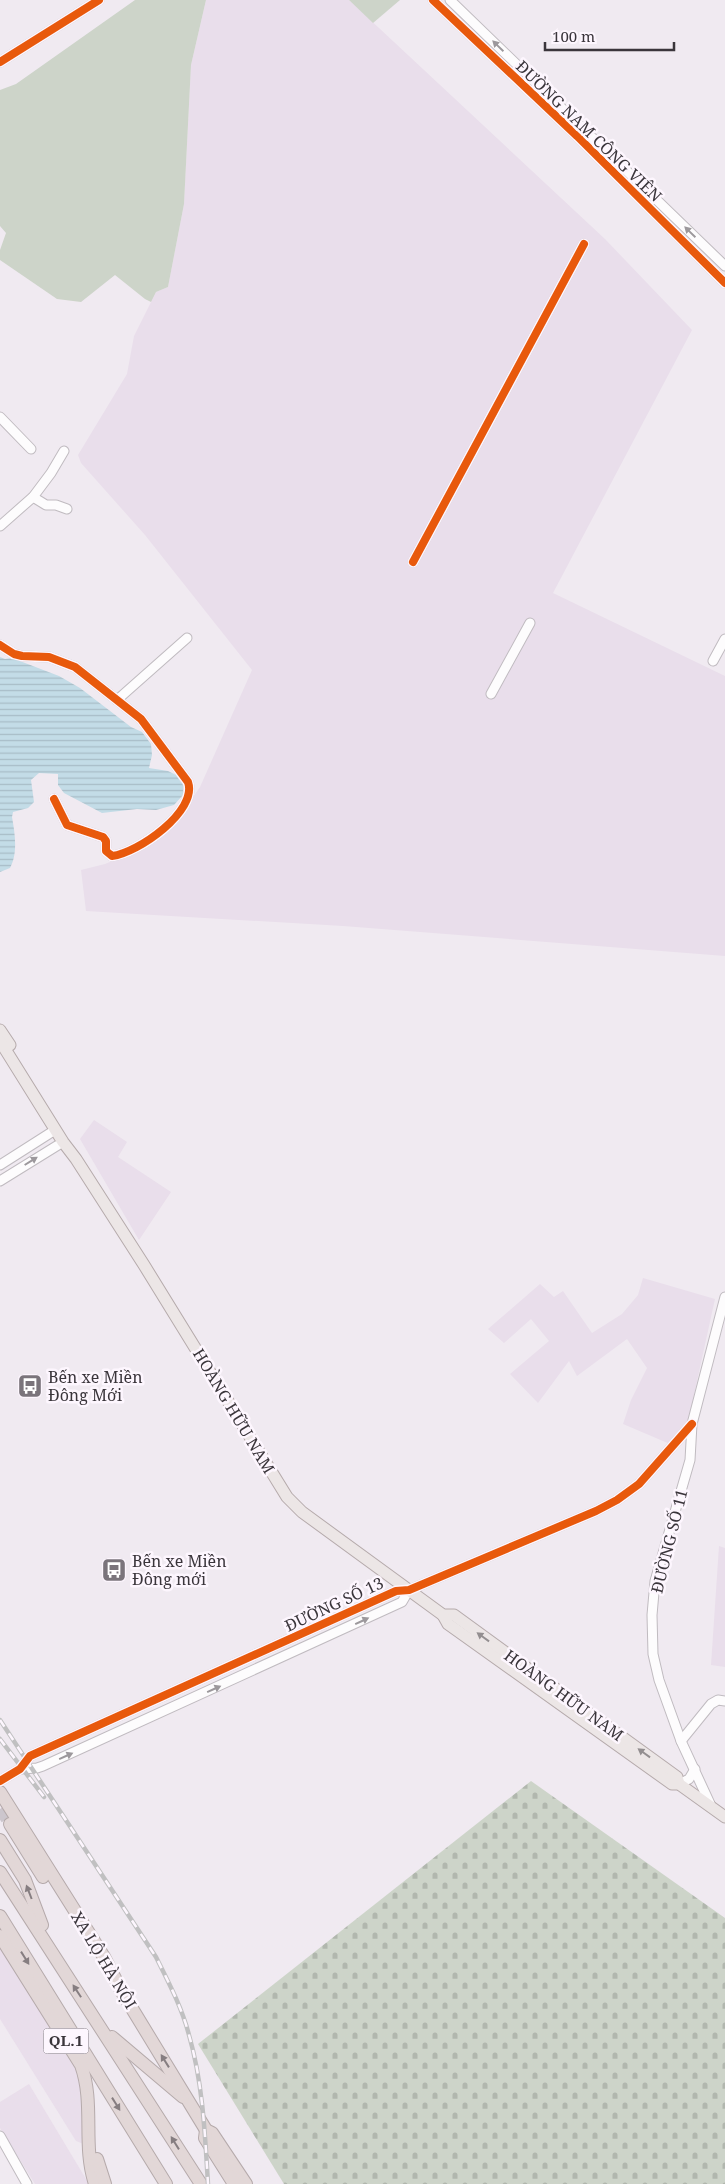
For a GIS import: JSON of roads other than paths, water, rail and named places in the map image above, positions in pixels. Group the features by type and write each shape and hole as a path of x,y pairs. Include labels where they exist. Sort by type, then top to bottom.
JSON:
{"highway":[{"name":"XA LỘ HÀ NỘI","path":"0,1792 104,1957 122,1992 206,2130 212,2133 246,2184"},
{"name":"QL.1","path":"10,1824 98,1963 122,1992"},
{"name":"QL.1","path":"0,1840 25,1880 53,1954"},
{"name":"QL.1","path":"0,1872 201,2184"},
{"name":"QL.1","path":"0,1916 166,2184"},
{"name":"QL.1","path":"0,1936 81,2065 88,2087 90,2103 95,2184"},
{"name":"QL.1","path":"101,2028 190,2102"},
{"name":"QL.1","path":"90,2063 97,2097 93,2160 105,2184"},
{"name":"XA LỘ HÀ NỘI","path":"206,2130 205,2138 234,2184"}],"main road":[{"name":"HOÀNG HỮU NAM","path":"0,1030 69,1138 76,1159"},
{"name":"HOÀNG HỮU NAM","path":"0,1041 55,1130 76,1159 286,1497 302,1512 444,1615 448,1624 672,1784 679,1784 725,1817"}],"street":[{"path":"0,62 99,0"},
{"name":"ĐƯỜNG NAM CÔNG VIÊN","path":"433,0 562,122 725,283"},
{"name":"ĐƯỜNG NAM CÔNG VIÊN","path":"450,0 725,266"},
{"path":"562,122 569,115"},
{"path":"413,562 584,244"},
{"path":"0,417 31,449"},
{"path":"0,526 33,497 51,473 64,450"},
{"path":"33,497 46,505 56,505 67,509"},
{"path":"491,694 530,623"},
{"path":"117,700 187,638"},
{"path":"713,661 725,639"},
{"path":"0,645 14,654 49,657 70,664 117,700 141,719 188,782 190,793 187,802 162,830 135,848 117,855 108,854 106,840 103,836 67,825 54,799"},
{"path":"0,1165 55,1130"},
{"path":"0,1181 63,1142"},
{"name":"ĐƯỜNG SỐ 11","path":"712,1808 681,1741 667,1704 653,1654 652,1615 655,1581 690,1460 692,1424 725,1297"},
{"name":"ĐƯỜNG SỐ 13","path":"0,1781 20,1769 30,1756 396,1591 409,1590 617,1500 639,1484 692,1424"},
{"name":"ĐƯỜNG SỐ 13","path":"20,1769 37,1768 148,1719 402,1602 409,1590"},
{"path":"681,1741 711,1704 718,1700 725,1701"},
{"path":"142,1706 148,1719"},
{"path":"679,1784 689,1779 694,1769"},
{"path":"1,2140 27,2184"}],"water":[{"path":"0,657 5,659 12,658 59,676 80,688 131,727 142,732 151,744 152,755 149,768 168,771 176,775 183,785 183,795 174,805 156,810 137,809 102,813 64,793 58,785 58,774 39,773 31,780 34,802 28,808 13,812 15,843 13,862 10,868 0,872"}],"tunnel":[{"path":"0,1809 10,1824"}],"railway":[{"path":"0,1720 156,1957 175,1996 183,2015 194,2053 203,2109 208,2184"},
{"path":"0,1739 44,1797"}],"place":[{"name":"Bến xe Miền Đông Mới","path":"30,1386"},
{"name":"Bến xe Miền Đông mới","path":"114,1570"}]}
